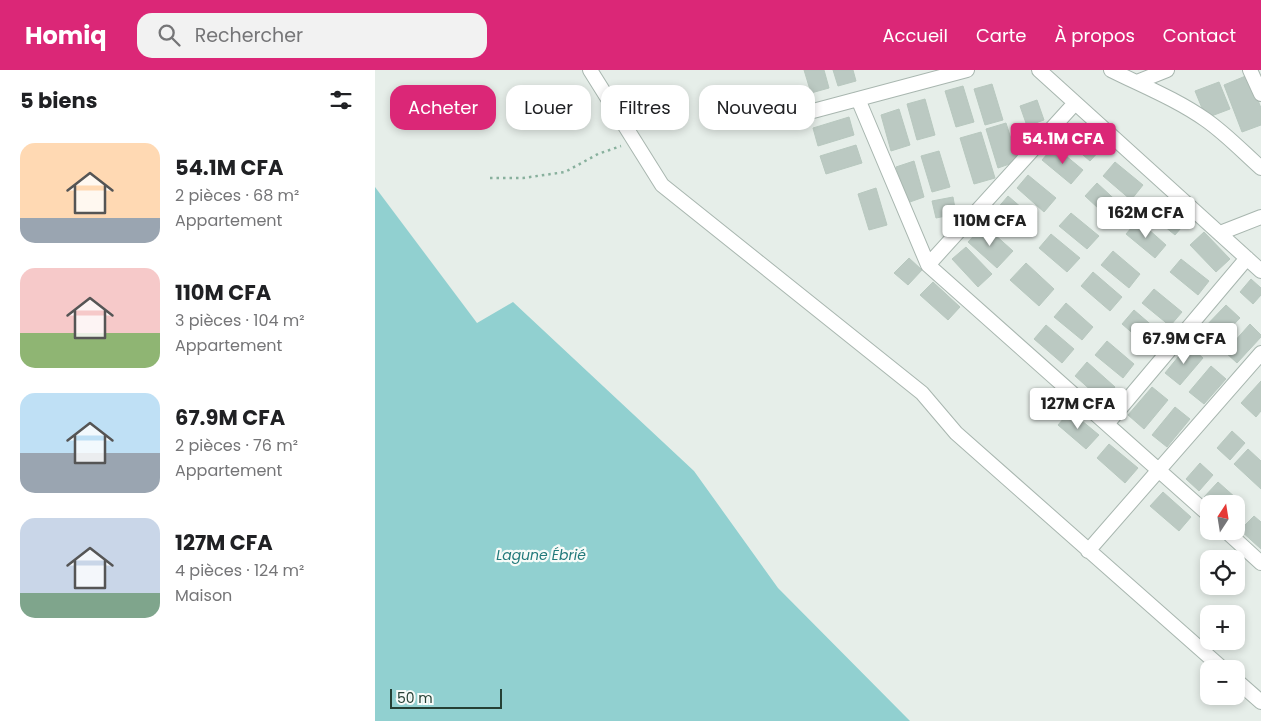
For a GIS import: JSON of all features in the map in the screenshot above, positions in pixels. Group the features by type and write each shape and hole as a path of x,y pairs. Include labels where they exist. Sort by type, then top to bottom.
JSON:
{"street":[{"path":"590,70 662,185 922,393 956,433 1213,660"},
{"path":"815,110 967,70"},
{"path":"1039,70 1261,271"},
{"path":"1111,70 1168,97 1206,120 1261,168"},
{"path":"1137,82 1167,70"},
{"path":"1250,70 1261,94"},
{"path":"858,99 928,266 1200,508"},
{"path":"928,266 1075,102"},
{"path":"1220,233 1261,217"},
{"path":"1107,424 1247,258"},
{"path":"1088,550 1261,353"},
{"path":"1236,540 1261,563"},
{"path":"1245,688 1261,702"}],"path":[{"path":"490,178 523,178 565,172 598,154 635,141"}],"water":[{"name":"Lagune Ébrié","path":"375,187 477,323 513,302 694,471 778,588 910,721 375,721"}],"building":[{"path":"804,70 824,70 829,88 815,92 815,85 809,85"},
{"path":"833,70 853,70 856,81 838,86"},
{"path":"1248,75 1261,108 1261,125 1242,132 1224,85"},
{"path":"1219,82 1230,109 1206,118 1195,91"},
{"path":"992,84 1003,120 985,125 974,89"},
{"path":"963,86 974,122 956,127 945,91"},
{"path":"925,99 935,135 917,140 907,104"},
{"path":"1037,100 1044,120 1027,126 1020,106"},
{"path":"899,109 910,145 891,151 881,115"},
{"path":"849,117 854,135 818,146 814,130 815,127"},
{"path":"1006,123 1018,161 998,168 986,129"},
{"path":"1074,125 1102,148 1090,161 1063,138"},
{"path":"981,132 995,178 974,184 960,138"},
{"path":"856,145 862,163 826,174 820,156"},
{"path":"1054,146 1083,170 1071,184 1042,160"},
{"path":"939,151 950,187 932,192 921,156"},
{"path":"914,161 924,197 907,203 896,167"},
{"path":"1115,162 1143,185 1131,200 1103,176"},
{"path":"1028,175 1056,198 1044,212 1017,188"},
{"path":"1097,183 1124,208 1112,221 1085,196"},
{"path":"876,188 887,225 869,230 858,194"},
{"path":"1008,196 1037,221 1025,235 996,210"},
{"path":"953,197 956,214 936,218 932,201"},
{"path":"1159,198 1187,221 1175,235 1147,212"},
{"path":"1071,213 1099,236 1087,249 1059,226"},
{"path":"1138,220 1166,245 1155,258 1126,234"},
{"path":"984,225 1013,251 997,268 968,242"},
{"path":"1204,232 1230,259 1216,272 1190,245"},
{"path":"1051,234 1080,258 1067,272 1039,248"},
{"path":"966,247 992,274 978,287 952,259"},
{"path":"1113,251 1140,274 1129,288 1101,265"},
{"path":"909,258 922,270 908,285 894,273"},
{"path":"1181,259 1209,281 1198,295 1170,272"},
{"path":"1026,263 1054,289 1039,306 1010,280"},
{"path":"1093,272 1122,297 1110,311 1081,286"},
{"path":"1251,279 1261,288 1261,295 1253,304 1240,292"},
{"path":"933,282 960,307 948,320 920,295"},
{"path":"1154,289 1182,312 1170,326 1142,303"},
{"path":"1066,303 1093,327 1082,340 1054,317"},
{"path":"1226,305 1240,318 1216,343 1202,330"},
{"path":"1134,310 1163,335 1151,349 1122,324"},
{"path":"1250,324 1261,337 1237,363 1225,352"},
{"path":"1046,325 1074,349 1062,363 1034,339"},
{"path":"1107,341 1134,364 1123,378 1095,355"},
{"path":"1188,345 1203,358 1180,385 1165,373"},
{"path":"1087,362 1115,387 1103,401 1075,376"},
{"path":"1211,366 1226,379 1204,404 1189,392"},
{"path":"1261,381 1261,411 1256,417 1241,403"},
{"path":"1152,387 1168,400 1144,429 1128,415"},
{"path":"1175,407 1190,419 1167,447 1152,435"},
{"path":"1070,411 1099,435 1086,449 1058,425"},
{"path":"1232,431 1245,443 1230,460 1217,448"},
{"path":"1109,444 1138,468 1125,483 1097,458"},
{"path":"1248,449 1261,461 1261,489 1234,464"},
{"path":"1200,463 1213,475 1199,491 1186,479"},
{"path":"1218,482 1233,495 1206,495"},
{"path":"1163,492 1191,517 1179,531 1150,506"},
{"path":"1254,516 1261,522 1261,549 1245,535 1245,525"}]}
